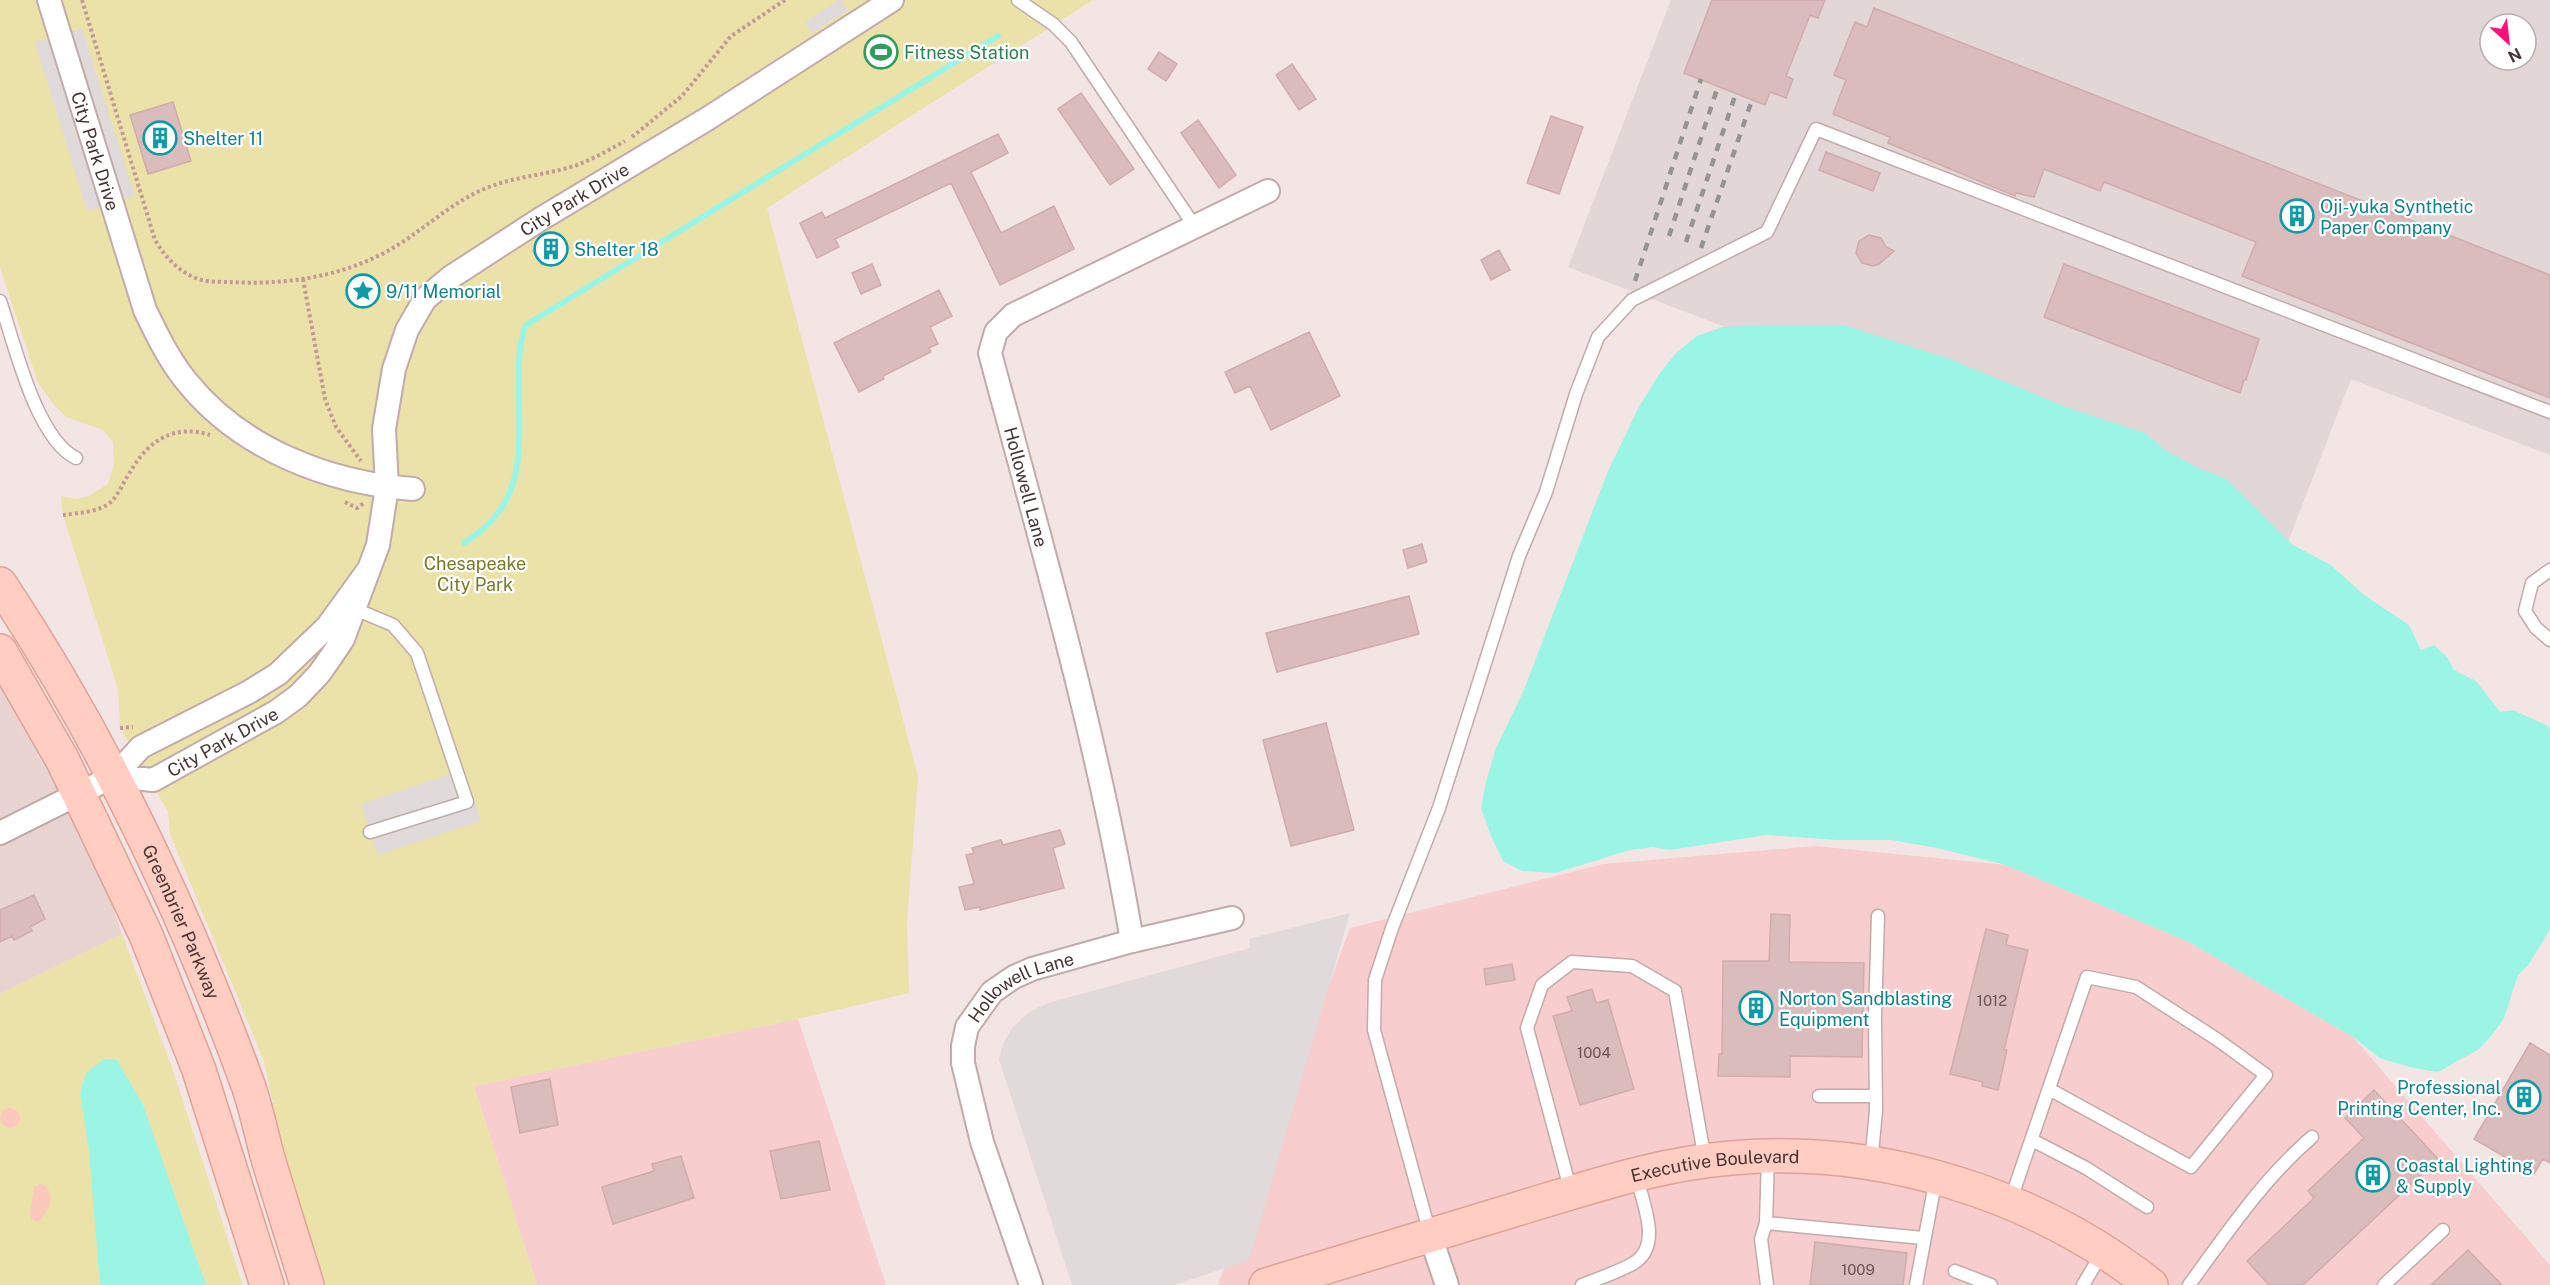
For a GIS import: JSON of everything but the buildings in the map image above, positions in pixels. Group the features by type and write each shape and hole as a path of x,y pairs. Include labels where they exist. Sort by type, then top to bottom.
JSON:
{"main road":[{"name":"Greenbrier Parkway","path":"0,584 60,677 114,776 184,924 249,1088 307,1285"},
{"name":"Greenbrier Parkway","path":"0,651 48,733 146,935 184,1030 223,1142 267,1285"},
{"name":"Executive Boulevard","path":"1266,1285 1636,1174 1705,1161 1768,1156 1815,1157 1871,1163 1936,1177 2041,1216 2103,1252 2151,1285"}],"street":[{"name":"City Park Drive","path":"49,0 145,310 162,346 186,380 201,398 233,425 282,455 318,471 361,483 413,489"},
{"name":"City Park Drive","path":"114,776 141,747 249,692 278,674 349,606 369,569 380,537 387,487 384,429 394,369 407,330 425,299 452,277 539,220 707,119 892,0"},
{"name":"Hollowell Lane","path":"1132,941 1120,869 1060,616 990,353 996,332 1013,315 1268,191"},
{"name":"City Park Drive","path":"114,776 153,780 276,712 298,696 319,674 343,639 349,606"},
{"path":"0,833 114,776"},
{"name":"Hollowell Lane","path":"1031,1285 982,1142 963,1063 963,1046 968,1027 992,992 1014,977 1032,969 1132,941 1232,918"},
{"path":"1430,1235 1447,1285"}],"lane":[{"path":"1018,0 1053,24 1071,42 1195,227"},
{"path":"1430,1235 1402,1141 1374,1030 1375,980 1392,928 1439,808 1519,556 1545,492 1576,394 1598,337 1632,300 1767,232 1816,129 2550,412"},
{"path":"0,301 44,423 62,449 76,458"},
{"path":"2550,570 2532,583 2525,611 2536,628 2550,640"},
{"path":"349,606 393,625 417,653 467,802 370,832"},
{"path":"1871,1163 1876,1096 1875,1016 1878,916"},
{"path":"1571,1193 1527,1028 1542,985 1572,962 1632,966 1675,991 1705,1161"},
{"path":"2009,1203 2087,977 2136,987 2218,1040 2266,1075 2191,1167 2049,1089"},
{"path":"1819,1096 1876,1096"},
{"path":"2189,1285 2253,1197 2294,1152 2312,1137"},
{"path":"2032,1140 2086,1168 2147,1207"},
{"path":"1767,1285 1761,1239 1766,1223 1768,1156"},
{"path":"1582,1285 1636,1262 1648,1248 1649,1230 1636,1174"},
{"path":"1916,1285 1936,1177"},
{"path":"1766,1223 1923,1238"},
{"path":"2384,1285 2444,1230"},
{"path":"2083,1285 2103,1252"},
{"path":"1955,1271 1991,1285"}],"path":[{"path":"82,0 155,240 170,261 184,272 200,279 240,283 299,280 345,269 413,236 454,205 486,188 565,169 598,156 631,138 659,117 682,96 730,36 785,0"},
{"path":"357,508 362,518"},
{"path":"120,728 139,725"}],"shaded area":[{"path":"838,0 842,0 848,10 812,33 805,22"},
{"path":"1671,0 2550,0 2550,455 2351,379 2288,542 1568,267"},
{"path":"82,28 135,196 122,200 69,32"},
{"path":"48,38 101,207 87,211 35,42"},
{"path":"1844,325 1950,359 2066,407 2145,433 2167,451 2196,467 2227,479 2293,545 2331,565 2364,595 2409,625 2421,650 2434,645 2447,657 2454,670 2476,681 2500,712 2513,710 2548,726 2550,729 2550,929 2529,964 2518,975 2504,1018 2479,1049 2438,1072 2413,1068 2380,1058 2353,1037 2187,941 2006,865 1937,848 1892,840 1837,840 1766,835 1670,850 1653,847 1630,850 1555,873 1522,871 1503,861 1481,808 1496,748 1523,692 1608,471 1639,407 1660,373 1677,352 1697,336 1722,327"},
{"path":"0,684 27,729 102,875 122,934 0,994"},
{"path":"464,769 481,821 378,855 361,804"},
{"path":"1815,846 2006,865 2187,941 2353,1037 2550,1265 2550,1285 1218,1285 1350,928 1603,864"},
{"path":"1350,913 1249,1260 1174,1285 1072,1285 999,1059 1003,1044 1012,1028 1029,1012 1048,1003 1250,948 1249,939"},
{"path":"798,1019 886,1285 537,1285 474,1086"},
{"path":"104,1059 117,1060 143,1105 206,1285 100,1285 89,1151 80,1093 86,1073"}],"green space":[{"name":"Chesapeake City Park","path":"0,0 1093,0 767,208 918,776 907,922 909,993 798,1019 474,1086 537,1285 323,1285 285,1160 264,1061 170,834 168,812 120,728 118,689 63,515 61,496 75,499 89,496 108,484 114,464 113,442 103,430 66,417 38,383 0,268"},
{"path":"122,934 171,1065 243,1285 0,1285 0,994"}],"sand":[{"path":"6,1108 14,1108 20,1114 20,1122 14,1128 6,1128 0,1122 0,1114"},
{"path":"42,1183 49,1191 51,1200 42,1219 37,1222 31,1219 30,1213 34,1187"}],"waterway":[{"path":"464,543 485,528 500,511 510,493 516,474 519,368 526,325 998,36"}],"railway":[{"path":"1635,281 1701,79"},
{"path":"1669,236 1718,86"},
{"path":"1686,242 1736,93"},
{"path":"1701,248 1752,100"}],"place":[{"name":"Fitness Station","path":"881,52"},
{"name":"Shelter 11","path":"160,138"},
{"name":"Oji-yuka Synthetic Paper Company","path":"2297,216"},
{"name":"Shelter 18","path":"551,249"},
{"name":"9/11 Memorial","path":"363,291"},
{"name":"Norton Sandblasting Equipment","path":"1756,1008"},
{"name":"Professional Printing Center, Inc.","path":"2524,1097"},
{"name":"Coastal Lighting & Supply","path":"2373,1175"}]}
